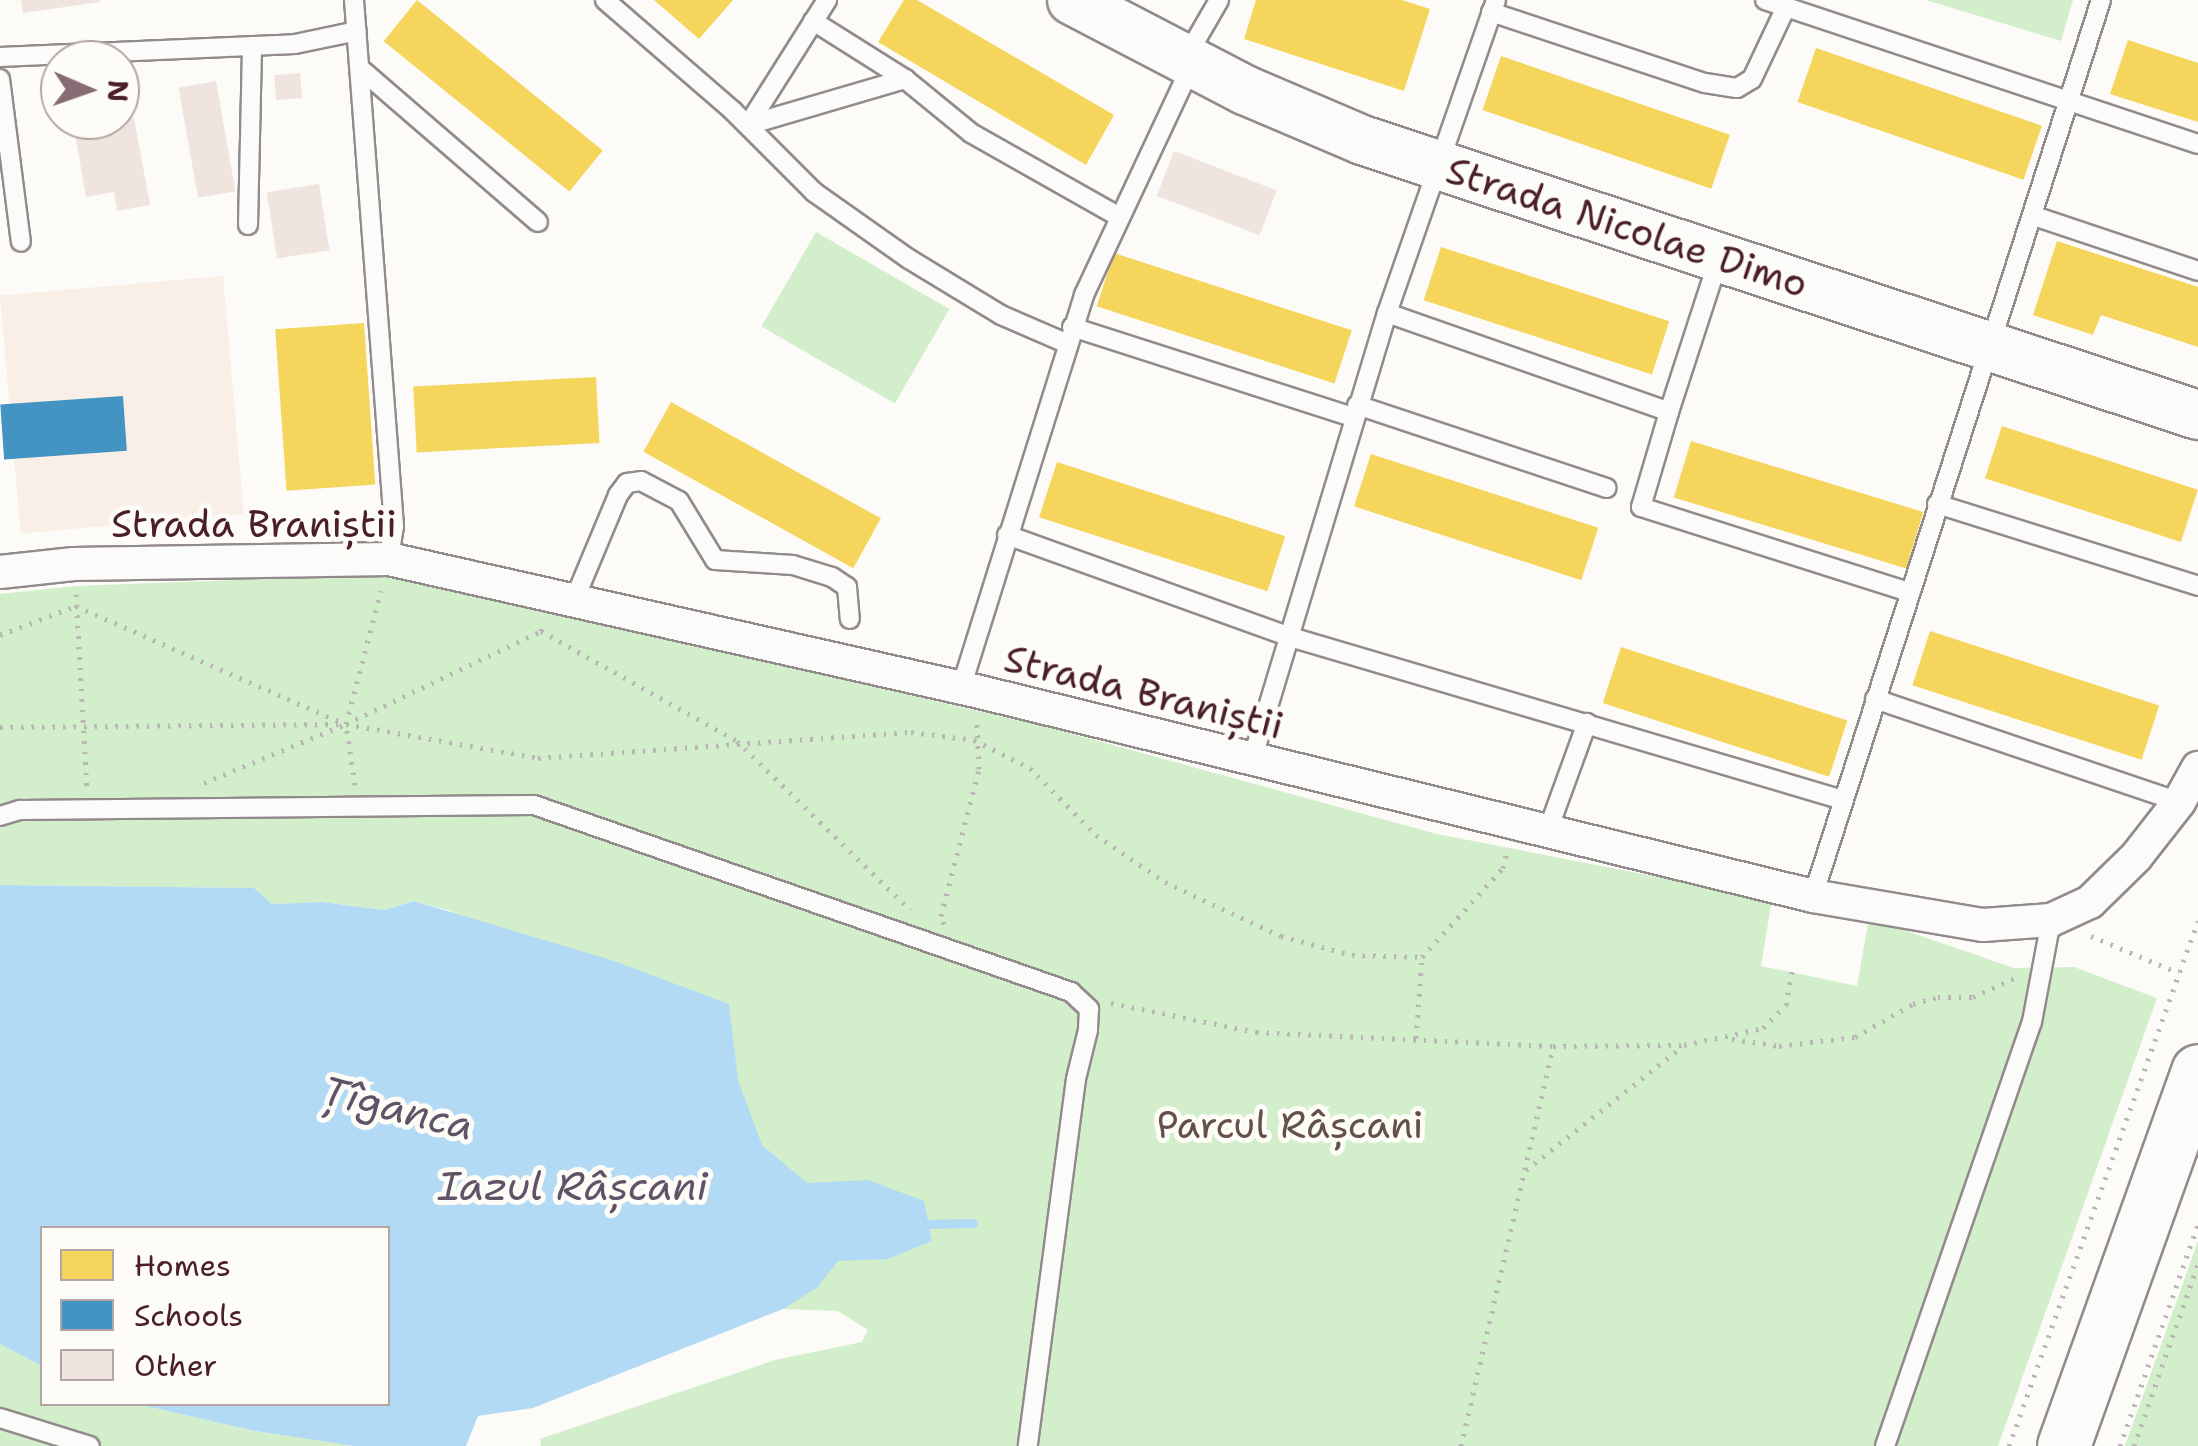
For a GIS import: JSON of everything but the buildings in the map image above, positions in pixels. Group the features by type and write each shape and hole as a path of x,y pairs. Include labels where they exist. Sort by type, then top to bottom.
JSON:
{"main road":[{"name":"Strada Nicolae Dimo","path":"1072,0 1300,114 1436,166 2198,414"},
{"path":"2064,1446 2198,1071"}],"street":[{"name":"Strada Braniștii","path":"0,572 74,564 389,559 971,690 1812,896 1983,925 2051,920 2090,902 2114,880 2179,802 2198,768"}],"lane":[{"path":"354,0 394,526 389,559"},
{"path":"606,0 748,125 814,192 909,259 1001,316 1355,411 1607,488"},
{"path":"748,125 827,0"},
{"path":"971,690 1007,535 1070,336 1118,216 1219,0"},
{"path":"1765,0 2198,144"},
{"path":"1812,896 2101,0"},
{"path":"1252,760 1355,411 1494,6 1704,83 1737,88 1752,79 1786,7"},
{"path":"813,21 905,79 970,134 1118,216"},
{"path":"0,58 312,42 358,31"},
{"path":"248,225 252,46"},
{"path":"362,71 538,222"},
{"path":"748,125 905,79"},
{"path":"0,80 21,242"},
{"path":"2034,216 2198,271"},
{"path":"1719,257 1668,412 1642,507 1909,592"},
{"path":"1388,313 1668,412"},
{"path":"562,595 618,495 627,483 641,481 679,500 715,560 793,565 832,577 847,588 850,619"},
{"path":"1937,504 2198,586"},
{"path":"1007,535 1287,636 1843,800"},
{"path":"1875,699 2179,802"},
{"path":"1548,830 1586,723"},
{"path":"0,803 20,810"},
{"path":"0,816 20,810 534,806 1071,992 1089,1008 1028,1446"},
{"path":"1885,1446 2032,1022 2051,920"},
{"path":"0,1418 90,1446"}],"path":[{"path":"358,807 346,724 389,559"},
{"path":"75,586 88,809"},
{"path":"192,788 346,724 541,631 562,595"},
{"path":"0,635 76,606 346,724"},
{"path":"541,631 737,741 952,951"},
{"path":"952,951 941,916 979,769 971,690"},
{"path":"0,727 346,724 538,758 737,741 911,732 974,740 1030,768 1096,834 1166,882 1281,936 1352,955 1422,956"},
{"path":"1416,1039 1422,956 1503,868"},
{"path":"2051,920 2179,973"},
{"path":"2009,1446 2198,921"},
{"path":"1729,1038 1779,1046 1855,1037 1913,1004 2000,988 2045,962"},
{"path":"1089,1008 1110,1003 1256,1032 1554,1046 1684,1045 1729,1038 1763,1028 1778,1018 1786,1005 1792,972"},
{"path":"1524,1172 1684,1045"},
{"path":"1461,1446 1554,1046"},
{"path":"2120,1446 2198,1225"},
{"path":"2134,1446 2198,1264"}],"shaded area":[{"path":"223,276 244,514 21,534 0,296"}],"green space":[{"path":"1926,0 2073,0 2061,41"},
{"path":"816,232 949,309 895,403 762,326"},
{"name":"Parcul Râșcani","path":"369,575 421,582 1047,727 1437,834 1772,899 1761,966 1857,986 1869,918 2014,968 2074,967 2157,998 1998,1446 541,1446 540,1439 775,1360 862,1342 868,1330 838,1311 783,1309 468,920 451,911 414,901 384,910 322,902 272,904 254,888 0,885 0,594 75,586"},
{"path":"2198,1241 2198,1446 2125,1446"},
{"path":"0,1344 40,1365 40,1406 146,1406 255,1431 354,1446 0,1446"}],"water":[{"name":"Iazul Râșcani","path":"0,885 254,888 272,904 322,902 384,910 414,901 611,960 729,1004 738,1080 762,1145 807,1183 868,1180 924,1201 932,1241 888,1259 838,1261 817,1288 783,1309 533,1408 478,1416 466,1446 354,1446 255,1431 146,1406 390,1406 390,1226 40,1226 40,1365 0,1344"}],"waterway":[{"name":"Țîganca","path":"921,1224 973,1223"}]}
